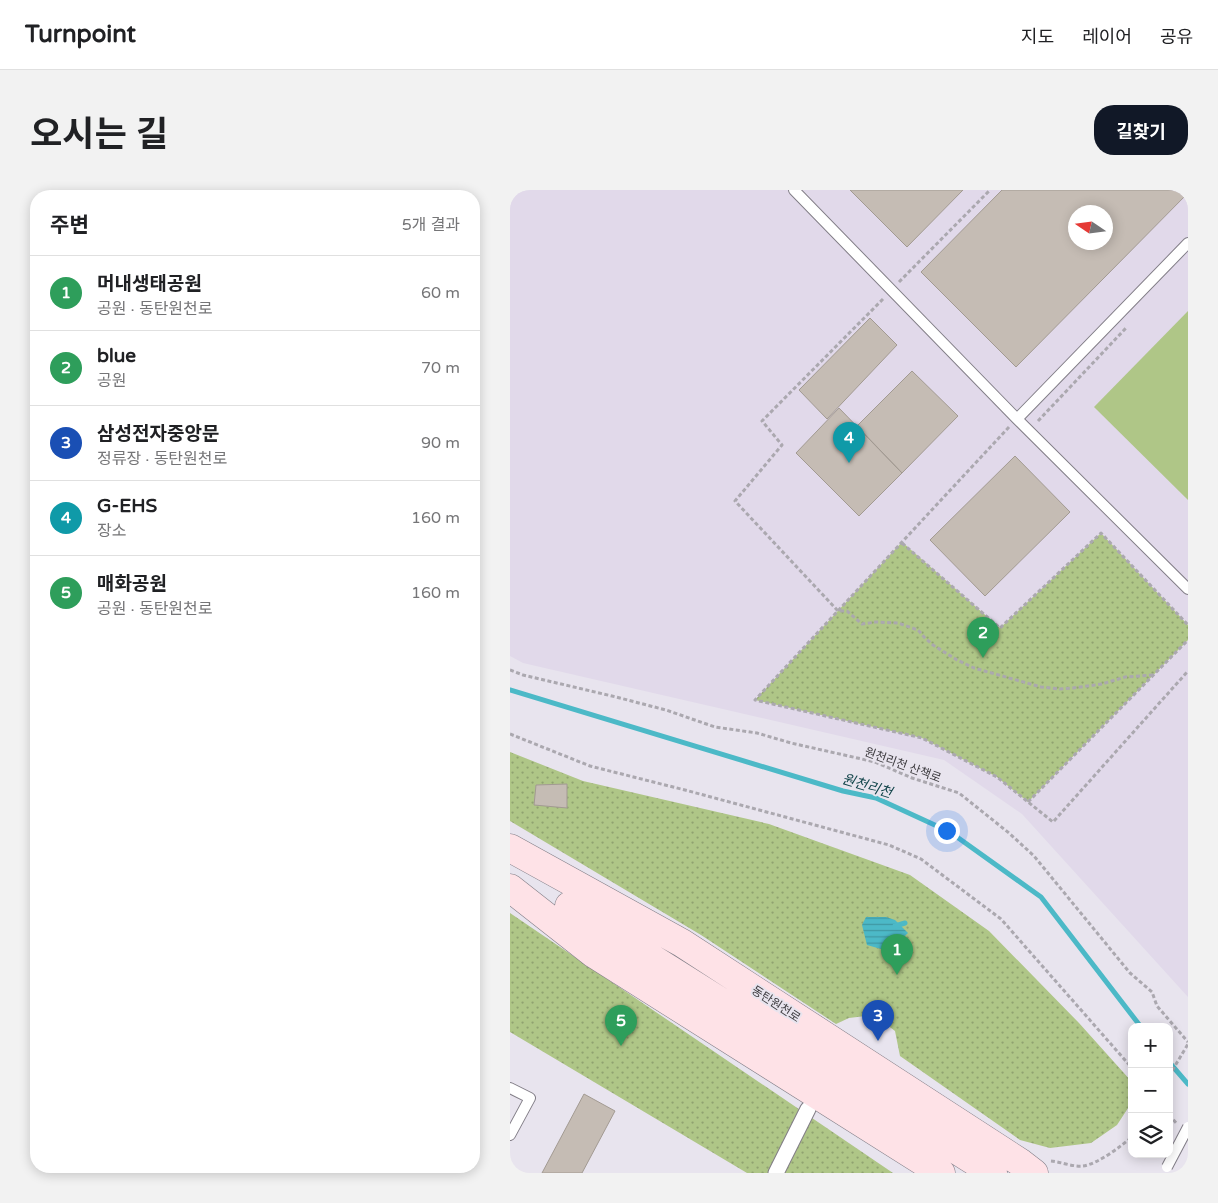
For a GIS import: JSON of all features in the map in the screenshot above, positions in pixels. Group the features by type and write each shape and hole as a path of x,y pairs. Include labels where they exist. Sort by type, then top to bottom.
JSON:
{"main road":[{"path":"512,849 569,906"},
{"name":"동탄원천로","path":"512,849 682,943 1026,1170"},
{"path":"510,877 569,906 993,1173"},
{"path":"510,888 594,954 940,1173"}],"street":[{"path":"776,1173 808,1109"}],"lane":[{"path":"794,190 1017,420 1188,589"},
{"path":"1017,420 1188,244"},
{"path":"510,1088 530,1098 510,1135"},
{"path":"1166,1170 1188,1127"}],"path":[{"path":"990,190 762,421 782,445 735,501 838,611 846,611 862,624 876,622 898,623 918,630 933,645 974,668 1041,687 1073,688 1102,684 1125,677 1153,675"},
{"path":"1039,422 1127,327"},
{"path":"1017,420 755,700 922,738 997,777 1053,822 1188,670"},
{"path":"902,542 1000,628 1101,533 1188,625"},
{"path":"1028,802 1188,640"},
{"name":"원천리천 산책로","path":"510,670 523,675 666,710 716,727 757,733 791,743 875,762 912,778 959,793 1009,833 1034,856 1130,973 1152,992 1157,1006 1188,1043"},
{"path":"510,734 590,766 889,845 921,859 1001,919 1128,1063"},
{"path":"1173,1069 1188,1043"},
{"path":"1093,1162 1114,1151 1128,1140"}],"shaded area":[{"path":"510,190 1188,190 1188,997 1022,814 944,760 523,663 510,656"}],"green space":[{"path":"1188,311 1188,500 1094,407"},
{"path":"1101,533 1188,625 1188,640 1028,802 997,777 922,738 755,700 902,542 1000,628"},
{"path":"510,752 583,781 769,824 910,875 989,931 1079,1023 1128,1078 1128,1108 1117,1125 1091,1143 1050,1148 1020,1140 900,1056 895,1031 874,1015 849,1018 836,1024 701,935 510,821"},
{"path":"510,913 893,1173 747,1173 510,1032"}],"water":[{"path":"866,917 886,917 895,920 908,933 892,948 881,949 867,945 862,925"}],"building":[{"path":"850,190 963,190 907,247"},
{"path":"1002,190 1188,190 1188,193 1016,367 921,272"},
{"path":"870,318 897,345 827,419 799,390"},
{"path":"912,371 958,416 902,473 857,426"},
{"path":"839,408 902,473 859,516 796,453"},
{"path":"1015,456 1070,512 985,596 930,540"},
{"path":"567,784 567,808 534,805 536,785"},
{"path":"584,1094 615,1111 582,1173 542,1173"}],"waterway":[{"name":"원천리천","path":"510,690 843,791 876,798 950,832 1041,897 1138,1023"},
{"path":"895,926 905,923"},
{"name":"원천리천","path":"1173,1067 1188,1084"}],"place":[{"name":"G-EHS","path":"849,463"},
{"name":"blue","path":"983,658"},
{"name":"머내생태공원","path":"897,975"},
{"name":"삼성전자중앙문","path":"878,1041"},
{"name":"매화공원","path":"621,1046"}]}
